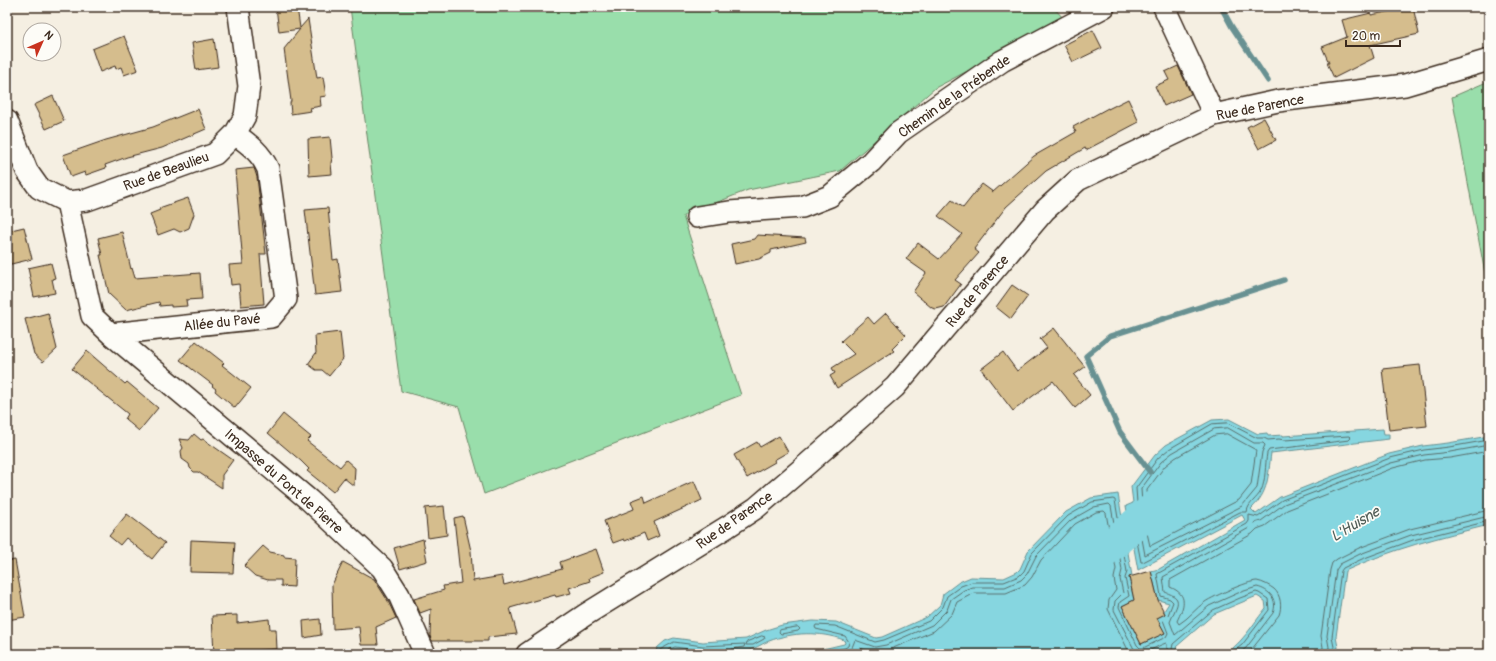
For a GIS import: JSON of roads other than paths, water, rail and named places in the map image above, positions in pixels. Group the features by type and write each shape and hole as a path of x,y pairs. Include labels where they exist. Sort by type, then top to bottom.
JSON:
{"street":[{"name":"Rue de Beaulieu","path":"67,202 87,200 215,154 235,134 245,116 249,86 238,7"},
{"name":"Chemin de la Prébende","path":"697,217 729,212 802,207 830,196 871,162 898,133 1002,61 1104,7"},
{"path":"1164,7 1214,115"},
{"name":"Rue de Parence","path":"527,654 585,615 756,508 805,466 895,387 1045,210 1078,180 1214,115 1278,101 1405,85 1489,60"},
{"path":"7,121 27,171 39,188 67,202 92,316 111,334"},
{"name":"Allée du Pavé","path":"111,334 271,317 286,299 268,169 265,161 250,144 235,134"},
{"name":"Impasse du Pont de Pierre","path":"111,334 309,500 382,568 399,595 425,654"}],"water":[{"name":"L'Huisne","path":"1229,419 1258,434 1267,433 1268,436 1383,429 1384,434 1389,434 1389,439 1271,453 1267,483 1257,503 1251,509 1256,514 1280,497 1389,454 1423,446 1489,436 1489,525 1398,550 1345,571 1336,637 1338,647 1337,654 1222,654 1234,647 1240,641 1266,608 1265,601 1257,596 1214,614 1176,647 1185,654 808,654 844,644 844,640 825,635 797,634 778,638 744,651 711,654 655,654 657,648 665,641 674,638 703,642 746,639 782,625 813,621 836,622 876,638 882,637 927,617 940,605 943,594 959,582 971,577 1004,578 1017,572 1020,569 1028,551 1066,512 1091,498 1118,494 1132,576 1129,577 1134,600 1122,606 1141,644 1164,633 1157,618 1165,614 1164,611 1169,603 1158,600 1151,571 1159,569 1245,520 1242,515 1138,570 1126,506 1133,503 1131,487 1155,455 1166,445 1212,420"}],"waterway":[{"path":"1221,7 1232,27 1268,81"},
{"path":"1150,472 1120,432 1086,356 1110,336 1284,280"},
{"path":"1092,562 1157,505 1166,504"}]}
